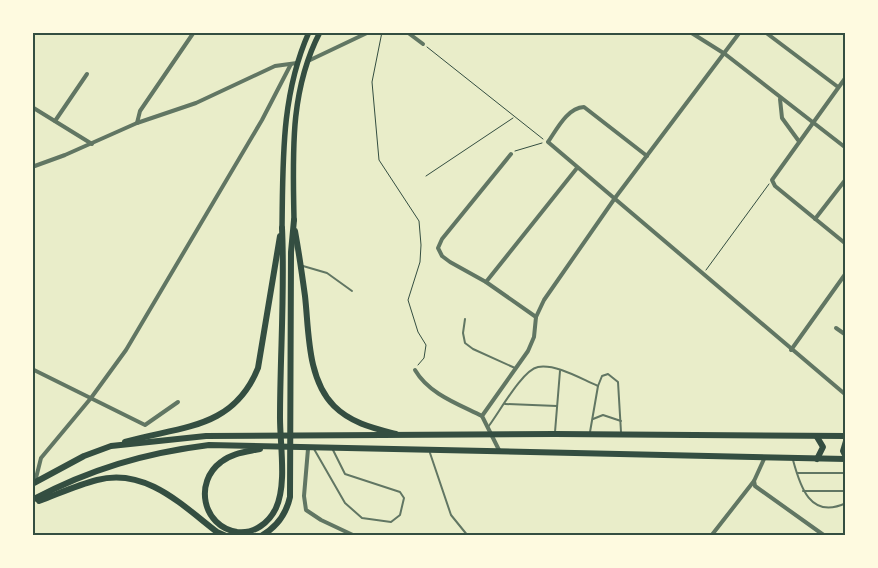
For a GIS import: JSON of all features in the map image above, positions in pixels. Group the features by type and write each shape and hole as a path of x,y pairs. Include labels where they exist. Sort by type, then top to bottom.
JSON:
{"main road":[{"path":"270,447 233,455 212,470 206,481 204,491 205,503 209,513 216,521 236,532 250,531 261,527 271,518 280,499 284,132 294,64 309,32"},
{"path":"261,536 272,530 287,508 291,464 289,418 291,252 294,220 293,132 295,108 306,62 320,32"},
{"path":"294,220 310,344 321,387 333,405 360,424 405,436"},
{"path":"34,483 84,456 111,446 199,425 228,410 243,396 252,384 258,368 282,228"},
{"path":"111,446 206,436 554,434 846,436"},
{"path":"817,459 823,447 818,437"},
{"path":"32,501 60,485 105,467 163,451 210,446 793,460 846,458 843,451 846,441"},
{"path":"32,501 98,480 115,477 132,478 158,488 217,532 226,536"}],"street":[{"path":"137,123 140,111 194,32"},
{"path":"306,62 369,32"},
{"path":"407,32 423,44"},
{"path":"690,32 725,54 846,148"},
{"path":"482,416 516,368 534,338 536,317 554,285 615,198 740,32"},
{"path":"765,32 838,87"},
{"path":"32,166 92,144 137,123 196,103 275,66 294,64"},
{"path":"34,483 41,458 91,398 126,350 294,64"},
{"path":"55,121 87,74"},
{"path":"846,77 798,140 772,180 775,186 846,244"},
{"path":"780,98 782,118 798,140"},
{"path":"32,107 92,144"},
{"path":"647,156 584,108 574,110 565,118 548,142 846,395"},
{"path":"511,154 438,244 442,256 486,282 536,317"},
{"path":"486,282 577,168"},
{"path":"815,219 846,179"},
{"path":"791,350 846,273"},
{"path":"836,328 846,335"},
{"path":"32,369 145,425 178,402"},
{"path":"415,370 421,380 436,392 482,416 500,452"},
{"path":"311,449 304,496 306,510 321,520 355,536"},
{"path":"711,536 754,481 764,459"},
{"path":"754,481 755,486 825,536"}],"lane":[{"path":"301,265 327,273 352,291"},
{"path":"466,319 463,332 465,343 473,349 516,368"},
{"path":"488,427 527,374 535,368 547,367 560,370 598,386"},
{"path":"554,434 560,370"},
{"path":"590,435 598,386 605,374 618,382 621,435"},
{"path":"505,404 558,406"},
{"path":"592,419 603,415 621,421"},
{"path":"311,449 345,503 362,518 391,522 400,515 404,498 400,492 345,474 332,449"},
{"path":"430,450 451,515 468,536"},
{"path":"793,460 803,491 811,502 829,506 846,502"},
{"path":"797,473 846,473"},
{"path":"803,491 846,492"}],"path":[{"path":"382,32 372,82 378,160 419,222 420,262 408,300 418,332 426,345 424,358 415,370"},
{"path":"423,44 548,142"},
{"path":"426,176 514,117"},
{"path":"511,154 524,147 548,142"},
{"path":"703,273 772,180"}]}
